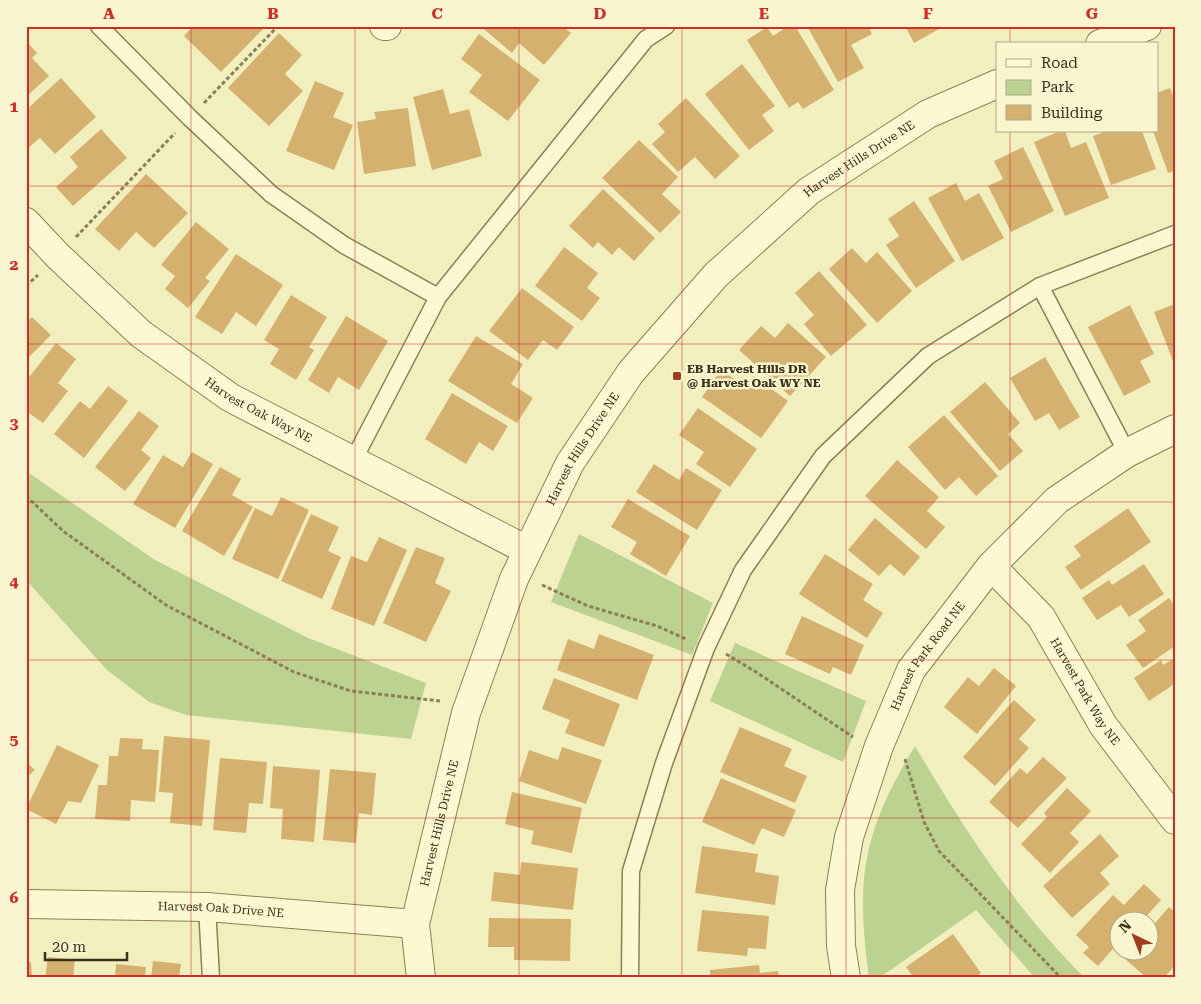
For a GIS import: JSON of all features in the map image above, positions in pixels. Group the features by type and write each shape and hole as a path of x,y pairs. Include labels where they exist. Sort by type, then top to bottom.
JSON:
{"street":[{"path":"1105,42 1147,26"},
{"name":"Harvest Hills Drive NE","path":"421,978 415,924 466,713 514,579 570,463 631,372 716,275 810,191 928,114 996,84"},
{"name":"Harvest Oak Way NE","path":"26,222 58,256 141,334 231,398 527,550"},
{"name":"Harvest Park Road NE","path":"846,978 841,946 840,890 849,837 879,746 911,670 990,566 1057,500 1127,453 1175,429"},
{"name":"Harvest Park Way NE","path":"990,566 1041,617 1103,725 1175,820"},
{"name":"Harvest Oak Drive NE","path":"26,904 207,907 415,924"}],"lane":[{"path":"99,26 190,118 271,194 344,245 438,297"},
{"path":"353,461 438,297 646,39 666,26"},
{"path":"630,978 631,871 664,763 706,648 743,570 830,449 928,356 1040,286 1175,234"},
{"path":"1040,286 1127,453"},
{"path":"207,907 211,978"}],"path":[{"path":"58,256 278,26"},
{"path":"26,496 63,531 166,605 294,672 351,691 440,700 466,713"},
{"path":"514,579 544,586 588,606 657,626 689,640"},
{"path":"725,654 756,672 857,740"},
{"path":"904,756 915,787 924,822 939,851 1061,978"}],"green space":[{"path":"26,471 155,560 308,638 426,683 411,739 186,715 149,702 107,670 26,580"},
{"path":"579,534 713,603 692,655 551,602"},
{"path":"735,643 866,701 843,762 710,701"},
{"path":"915,746 992,868 1036,925 1085,978 1035,978 976,910 879,978 869,978 863,920 863,891 869,847 885,802"}],"building":[{"path":"193,26 266,26 221,72 184,36"},
{"path":"480,26 562,26 571,33 544,65 519,43 512,53"},
{"path":"788,26 795,26 834,90 803,109 798,102 789,108 747,40 767,27 773,36"},
{"path":"807,26 868,26 872,34 851,45 864,68 838,82"},
{"path":"905,26 938,26 939,29 914,43"},
{"path":"279,33 302,55 285,74 303,91 269,126 228,88"},
{"path":"479,34 540,80 508,121 469,92 482,75 461,59"},
{"path":"26,41 37,53 32,58 49,76 26,97"},
{"path":"742,64 775,106 762,115 774,131 749,150 705,94"},
{"path":"61,78 96,117 55,154 40,138 28,148 26,146 26,110"},
{"path":"315,81 344,93 333,117 353,125 334,170 286,151"},
{"path":"1170,88 1175,101 1175,171 1168,173 1153,132 1158,132 1158,93"},
{"path":"443,89 450,114 469,109 482,156 432,170 413,97"},
{"path":"686,98 740,156 715,179 695,157 678,172 652,144 665,132 658,124"},
{"path":"408,108 416,166 364,174 357,122 376,119 374,112"},
{"path":"101,129 127,158 73,206 56,187 78,167 70,157"},
{"path":"1058,132 1065,132 1071,148 1086,142 1109,198 1065,216 1034,142"},
{"path":"1104,132 1142,132 1156,169 1111,185 1093,136"},
{"path":"639,140 678,177 662,194 681,212 660,233 602,178"},
{"path":"1023,147 1054,211 1011,232 988,186 1003,179 994,161"},
{"path":"146,174 188,213 154,248 136,232 119,251 95,229"},
{"path":"956,183 965,201 979,193 1004,238 962,261 928,198"},
{"path":"603,189 655,238 634,261 619,247 612,255 598,242 593,248 569,226"},
{"path":"914,201 955,261 916,288 886,245 899,236 888,219"},
{"path":"196,222 229,249 205,278 210,281 188,308 165,289 175,276 161,265"},
{"path":"564,247 598,273 587,288 600,298 582,321 535,286"},
{"path":"852,248 866,263 877,252 912,291 877,323 829,269"},
{"path":"236,254 283,285 256,326 236,312 222,334 195,317"},
{"path":"819,271 867,325 831,356 804,324 814,315 795,293"},
{"path":"522,288 574,327 557,350 543,340 528,360 489,331"},
{"path":"291,295 327,317 309,347 314,350 296,380 270,364 279,349 264,340"},
{"path":"1175,304 1175,366 1154,312"},
{"path":"1130,305 1154,354 1140,361 1151,382 1124,396 1088,327"},
{"path":"346,316 388,341 359,390 338,377 329,393 308,380"},
{"path":"32,317 51,335 26,360 26,323"},
{"path":"788,323 826,357 790,396 739,350 761,326 775,338"},
{"path":"476,336 523,364 511,384 533,398 517,423 448,381"},
{"path":"56,343 76,359 58,383 68,391 43,423 26,411 26,381"},
{"path":"1045,357 1080,417 1059,430 1049,413 1035,421 1010,378"},
{"path":"721,370 746,387 754,376 788,401 761,438 702,397"},
{"path":"985,382 1020,423 1008,434 1023,451 1000,471 950,412"},
{"path":"108,386 128,401 84,458 54,434 80,401 90,409"},
{"path":"452,393 508,426 493,451 479,442 466,464 425,439"},
{"path":"698,408 757,449 730,487 696,464 704,452 679,435"},
{"path":"139,411 159,426 141,450 151,458 125,491 95,467"},
{"path":"944,415 998,476 976,496 959,477 945,490 908,447"},
{"path":"192,452 213,464 175,528 133,504 163,455 183,467"},
{"path":"897,460 939,497 927,511 945,527 926,549 865,496"},
{"path":"654,464 679,480 686,468 722,490 697,530 636,492"},
{"path":"220,467 241,479 232,495 253,507 224,556 182,531"},
{"path":"281,497 309,510 278,579 232,559 255,508 272,516"},
{"path":"628,499 690,536 666,576 630,554 637,542 611,527"},
{"path":"1128,508 1151,542 1081,590 1065,567 1081,556 1074,546"},
{"path":"311,514 339,527 328,551 341,557 322,599 281,581"},
{"path":"875,518 920,557 904,576 890,564 879,576 848,550"},
{"path":"379,537 407,550 374,626 331,609 351,556 367,562"},
{"path":"416,547 445,558 435,583 451,591 426,642 383,623"},
{"path":"825,554 873,584 863,600 883,613 867,638 799,594"},
{"path":"1144,564 1164,594 1129,617 1121,605 1097,620 1082,598 1109,580 1112,585"},
{"path":"1169,598 1175,606 1175,646 1143,668 1126,645 1146,631 1138,620"},
{"path":"802,616 864,645 851,675 833,667 830,674 785,654"},
{"path":"599,634 654,655 637,700 557,670 568,639 594,649"},
{"path":"1175,658 1175,688 1173,685 1149,701 1134,678 1161,660 1163,665"},
{"path":"994,668 1016,686 977,734 944,707 968,677 979,686"},
{"path":"554,678 620,704 604,747 565,733 570,720 542,709"},
{"path":"1014,700 1036,720 1019,739 1029,748 995,786 963,757"},
{"path":"740,727 792,749 784,766 807,776 795,803 720,772"},
{"path":"164,736 210,740 202,826 170,823 173,793 159,792"},
{"path":"120,738 143,739 142,749 159,750 155,802 131,800 130,821 95,819 98,785 107,785 109,756 118,756"},
{"path":"57,745 99,765 81,803 68,801 56,824 26,809"},
{"path":"562,747 602,760 586,804 519,781 529,750 558,760"},
{"path":"1043,757 1067,778 1018,828 989,802 1020,768 1027,774"},
{"path":"220,758 267,762 263,804 249,803 246,833 213,830"},
{"path":"26,762 35,770 26,778"},
{"path":"273,766 320,770 314,842 281,839 283,809 270,808"},
{"path":"330,769 376,773 372,815 359,813 356,843 323,840"},
{"path":"721,778 796,810 784,837 762,828 754,845 702,822"},
{"path":"1067,788 1091,811 1070,833 1079,842 1050,873 1021,844 1047,817 1044,813"},
{"path":"512,792 582,808 572,853 531,844 534,831 505,824"},
{"path":"1100,834 1119,856 1100,873 1110,884 1072,918 1043,886"},
{"path":"702,846 758,854 755,872 779,876 775,905 695,893"},
{"path":"521,862 578,868 573,910 491,901 494,872 520,875"},
{"path":"1144,884 1161,900 1150,912 1108,912 1108,954 1098,966 1083,953 1089,947 1076,935 1113,895 1124,905"},
{"path":"1169,907 1175,912 1175,965 1164,978 1147,978 1129,962 1158,962 1158,920"},
{"path":"702,910 769,916 766,949 748,948 747,956 697,951"},
{"path":"489,918 571,919 570,961 514,960 514,947 488,947"},
{"path":"953,934 981,973 974,978 914,978 906,967"},
{"path":"48,957 75,960 73,978 45,978"},
{"path":"153,961 181,964 179,978 151,978"},
{"path":"26,962 31,962 32,978 26,978"},
{"path":"116,964 146,967 145,978 115,978"},
{"path":"759,965 760,973 778,971 779,978 710,978 710,970"}],"place":[{"name":"EB Harvest Hills DR @ Harvest Oak WY NE","path":"677,376"}]}
